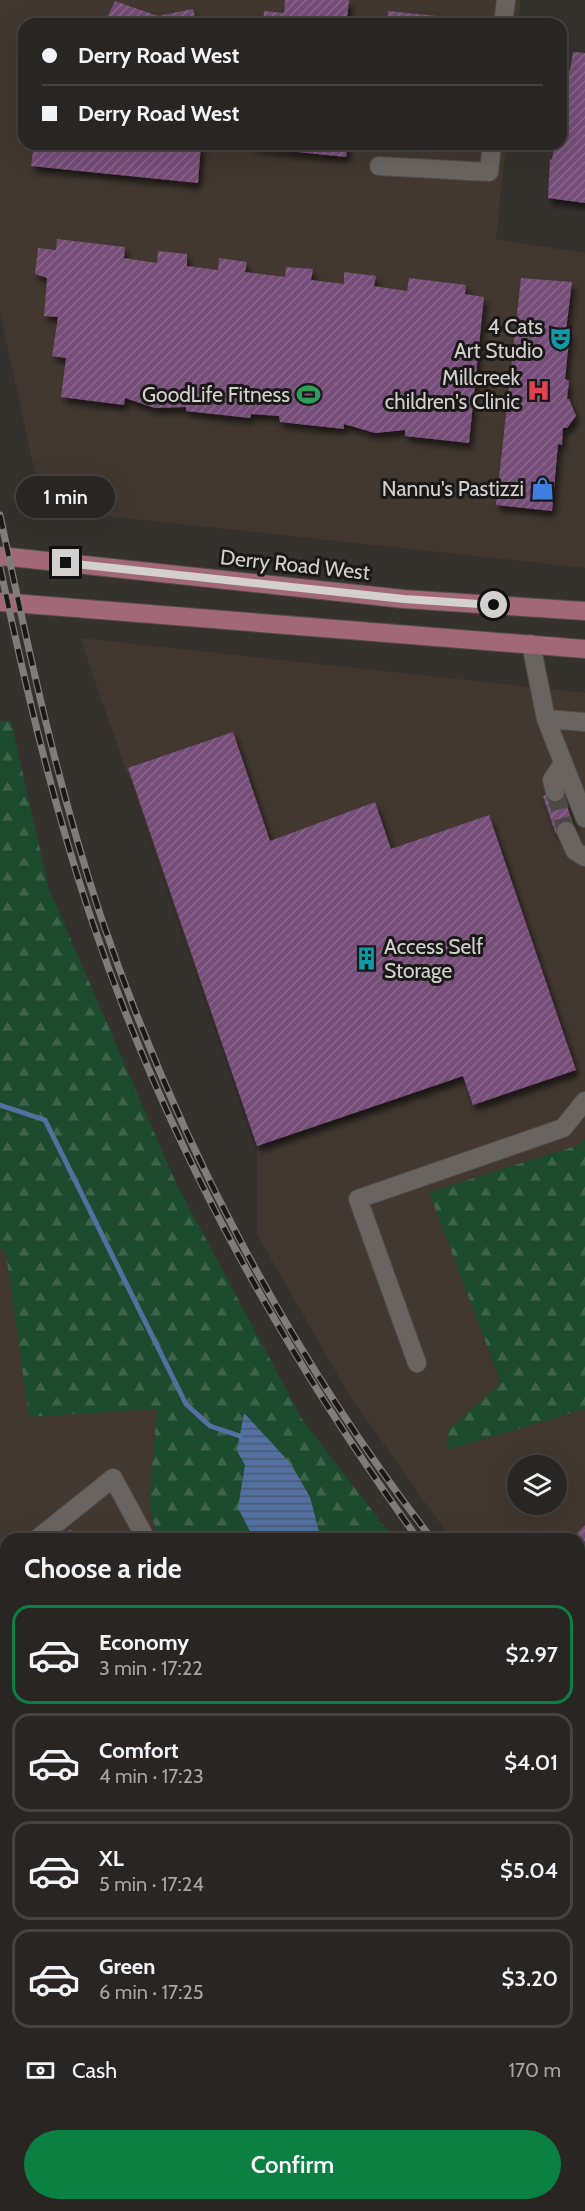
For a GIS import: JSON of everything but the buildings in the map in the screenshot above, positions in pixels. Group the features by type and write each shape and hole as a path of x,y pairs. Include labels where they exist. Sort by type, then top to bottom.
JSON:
{"main road":[{"name":"Derry Road West","path":"0,556 404,599 585,611"},
{"path":"0,602 387,635 585,649"}],"street":[{"path":"504,18 506,0"},
{"path":"379,166 489,172 491,150"},
{"path":"531,644 546,719 585,818"},
{"path":"546,719 585,722"},
{"path":"555,792 552,780 563,763"},
{"path":"566,831 574,851 585,857"},
{"path":"417,1364 358,1198 563,1128 585,1101"},
{"path":"44,1533 113,1478 143,1533"}],"shaded area":[{"path":"0,0 521,0 519,18 18,18 18,150 505,150 496,239 585,253 585,568 43,509 0,313"},
{"path":"80,638 585,693 585,1139 579,1145 430,1193 501,1384 449,1429 446,1450 585,1409 585,1533 447,1533 348,1393 257,1234 257,1146"},
{"path":"0,1247 157,1409 149,1505 156,1533 0,1533"}],"green space":[{"path":"0,721 11,721 49,889 176,1183 302,1419 389,1533 156,1533 149,1505 157,1409 29,1417 6,1254 0,1247"},
{"path":"585,1139 585,1409 446,1450 449,1429 501,1383 429,1192 579,1145"}],"water":[{"path":"244,1413 291,1464 310,1497 319,1533 251,1533 238,1508 245,1465 237,1451"}],"waterway":[{"path":"0,1105 45,1120 186,1404 210,1426 240,1436 243,1440"}],"tunnel":[{"path":"555,792 566,831"}],"railway":[{"path":"0,515 33,666 70,816 100,914 163,1080 200,1161 283,1318 379,1468 428,1533"},
{"path":"0,567 19,655 63,829 120,999 153,1080 190,1161 273,1317 367,1466 414,1533"}],"place":[{"name":"4 Cats Art Studio","path":"561,339"},
{"name":"Millcreek children's Clinic","path":"538,390"},
{"name":"GoodLife Fitness","path":"308,395"},
{"name":"Nannu's Pastizzi","path":"542,489"},
{"name":"Access Self Storage","path":"366,959"}],"route":[{"path":"66,563 404,599 494,605"}]}
